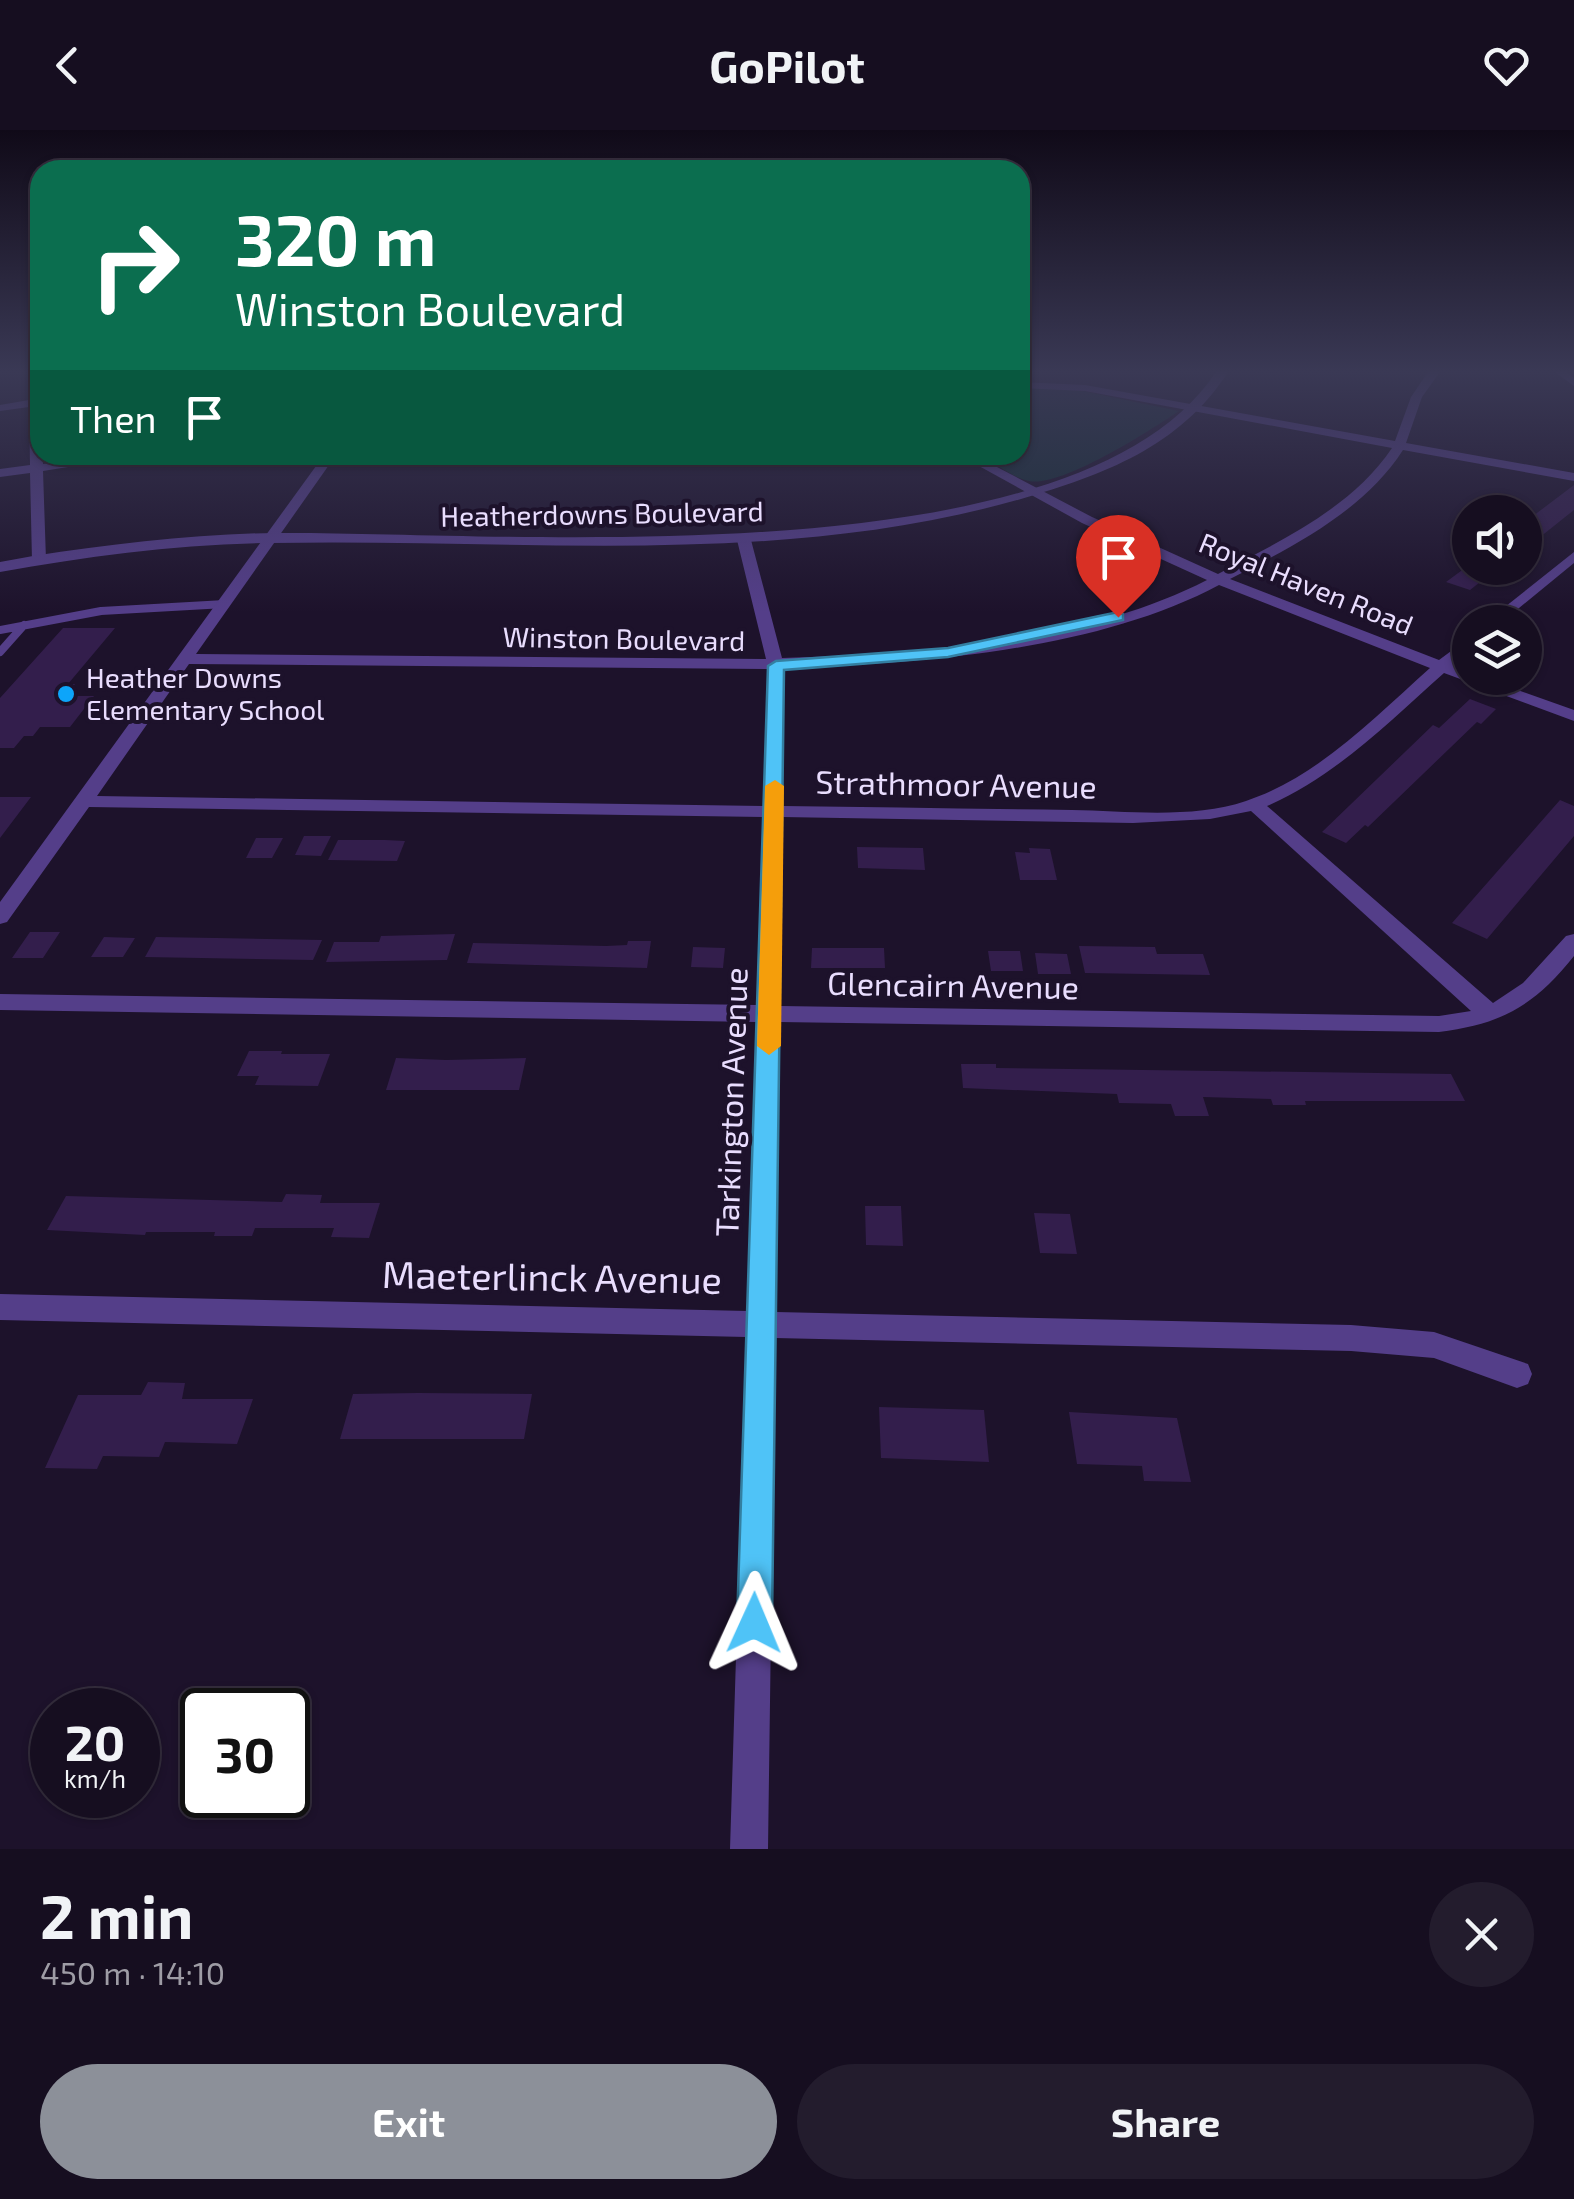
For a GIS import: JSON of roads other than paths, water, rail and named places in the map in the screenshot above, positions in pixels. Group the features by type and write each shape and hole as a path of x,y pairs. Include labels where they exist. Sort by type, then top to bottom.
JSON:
{"street":[{"name":"Heatherdowns Boulevard","path":"0,568 162,544 271,538 744,540 874,526 1030,493 1131,452"},
{"name":"Winston Boulevard","path":"187,659 776,666 920,656 986,646 1118,617 1186,595 1321,521 1375,476 1394,452"},
{"path":"1439,452 1574,477"},
{"path":"0,472 47,465"},
{"path":"0,917 323,465"},
{"name":"Royal Haven Road","path":"982,465 1030,493 1217,580 1452,670"},
{"path":"38,466 39,560"},
{"name":"Tarkington Avenue","path":"744,540 776,666 750,1849"},
{"path":"1514,605 1574,556"},
{"name":"Strathmoor Avenue","path":"84,801 774,813 1196,815 1254,804 1286,790 1331,760 1452,656"},
{"name":"Royal Haven Road","path":"1518,695 1574,716"},
{"path":"1254,804 1491,1015"},
{"name":"Glencairn Avenue","path":"0,1002 1439,1024 1491,1015 1528,996 1574,941"},
{"name":"Maeterlinck Avenue","path":"0,1307 1398,1340 1434,1344 1517,1374"}],"lane":[{"path":"0,630 101,611 226,604"},
{"path":"0,652 24,625"}],"place":[{"name":"Heather Downs Elementary School","path":"66,694"}]}
